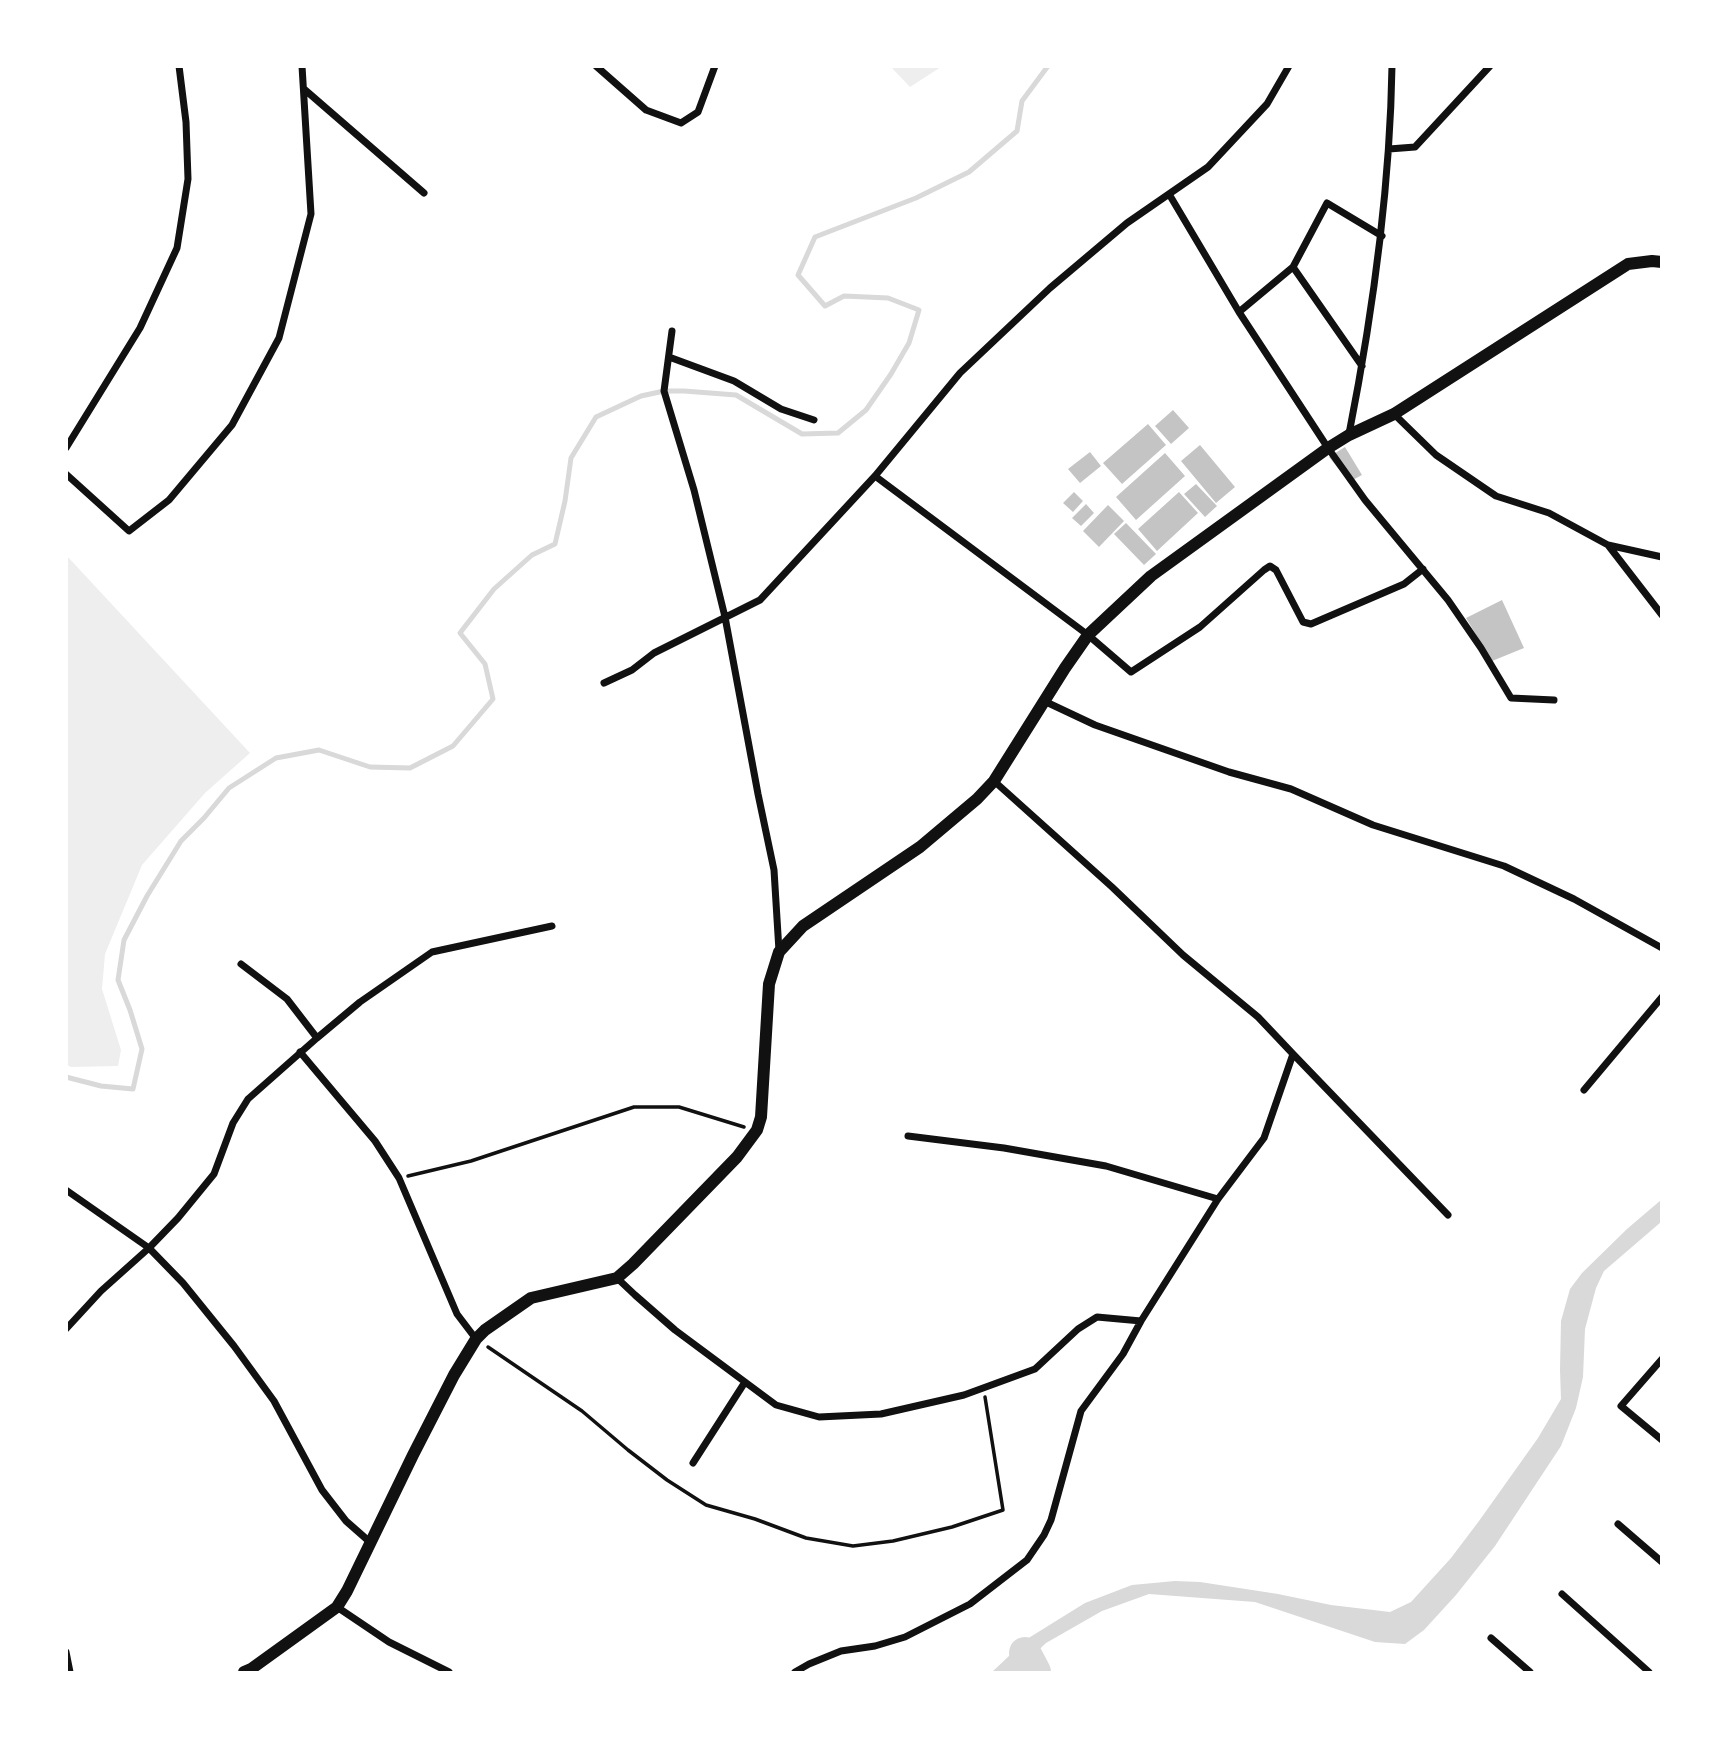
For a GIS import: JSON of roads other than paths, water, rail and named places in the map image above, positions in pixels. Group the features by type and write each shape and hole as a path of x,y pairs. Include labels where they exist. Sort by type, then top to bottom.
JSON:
{"street":[{"path":"66,448 140,328 177,248 188,179 180,66"},
{"path":"66,474 129,531 169,500 232,425 279,338 311,214 302,66"},
{"path":"596,66 646,110 681,123 698,112 715,66"},
{"path":"604,683 632,670 654,653 760,600 875,475 960,373 1059,280 1126,223 1208,167 1267,104 1289,66"},
{"path":"1349,435 1381,236 1391,123 1392,66"},
{"path":"1389,149 1415,147 1490,66"},
{"path":"304,89 424,193"},
{"path":"1169,194 1239,312 1328,449 1365,499 1448,600 1511,698 1554,700"},
{"path":"1239,312 1293,267 1327,203 1381,236"},
{"path":"779,952 803,926 920,848 977,799 994,780 1088,635 1151,576 1349,435 1394,414 1628,264 1661,262"},
{"path":"1293,267 1362,366"},
{"path":"244,1672 337,1607 454,1375 476,1339 531,1298 617,1278 737,1157 757,1130 761,1117 769,984 779,952 774,870 725,617 694,490 664,391 672,331"},
{"path":"669,357 734,382 781,409 814,420"},
{"path":"1394,414 1436,455 1496,496 1549,513 1608,544 1661,556"},
{"path":"875,475 1088,635 1131,672 1200,627 1270,566 1276,570 1303,622 1307,624 1404,584 1423,569"},
{"path":"1608,544 1661,615"},
{"path":"1044,701 1095,725 1229,772 1291,789 1373,825 1504,866 1574,899 1661,948"},
{"path":"994,780 1183,955 1258,1017 1448,1214"},
{"path":"66,1329 101,1291 178,1218 214,1174 233,1123 248,1099 360,1002 432,952 552,926"},
{"path":"241,964 287,999 317,1038"},
{"path":"1584,1090 1661,997"},
{"path":"300,1052 375,1141 399,1178 457,1314 476,1339"},
{"path":"795,1672 841,1651 875,1646 905,1637 970,1604 1027,1560 1051,1520 1081,1411 1133,1337 1218,1199 1264,1138 1293,1054"},
{"path":"908,1136 1004,1148 1106,1166 1218,1199"},
{"path":"66,1190 149,1248 183,1283 274,1401 323,1490 346,1521 371,1543"},
{"path":"617,1278 675,1330 776,1405 819,1417 881,1414 964,1395 1035,1368 1078,1329 1097,1317 1141,1321"},
{"path":"1661,1359 1621,1406 1661,1440"},
{"path":"693,1463 745,1382"},
{"path":"1618,1524 1661,1562"},
{"path":"1562,1594 1649,1672"},
{"path":"337,1607 389,1642 449,1672"},
{"path":"1491,1638 1530,1672"},
{"path":"66,1652 70,1672"}],"waterway":[{"path":"66,1077 101,1086 133,1089 142,1049 118,980 124,940 181,841 229,788 276,758 319,750 370,767 410,768 453,746 493,699 485,664 460,633 494,589 532,555 555,544 571,458 596,417 641,396 664,391 736,395 802,434 838,433 866,410 909,343 919,310 888,298 844,296 825,306 798,275 815,237 916,198 969,172 1017,131 1022,101 1048,66"},
{"path":"1025,1653 1035,1672"}]}
